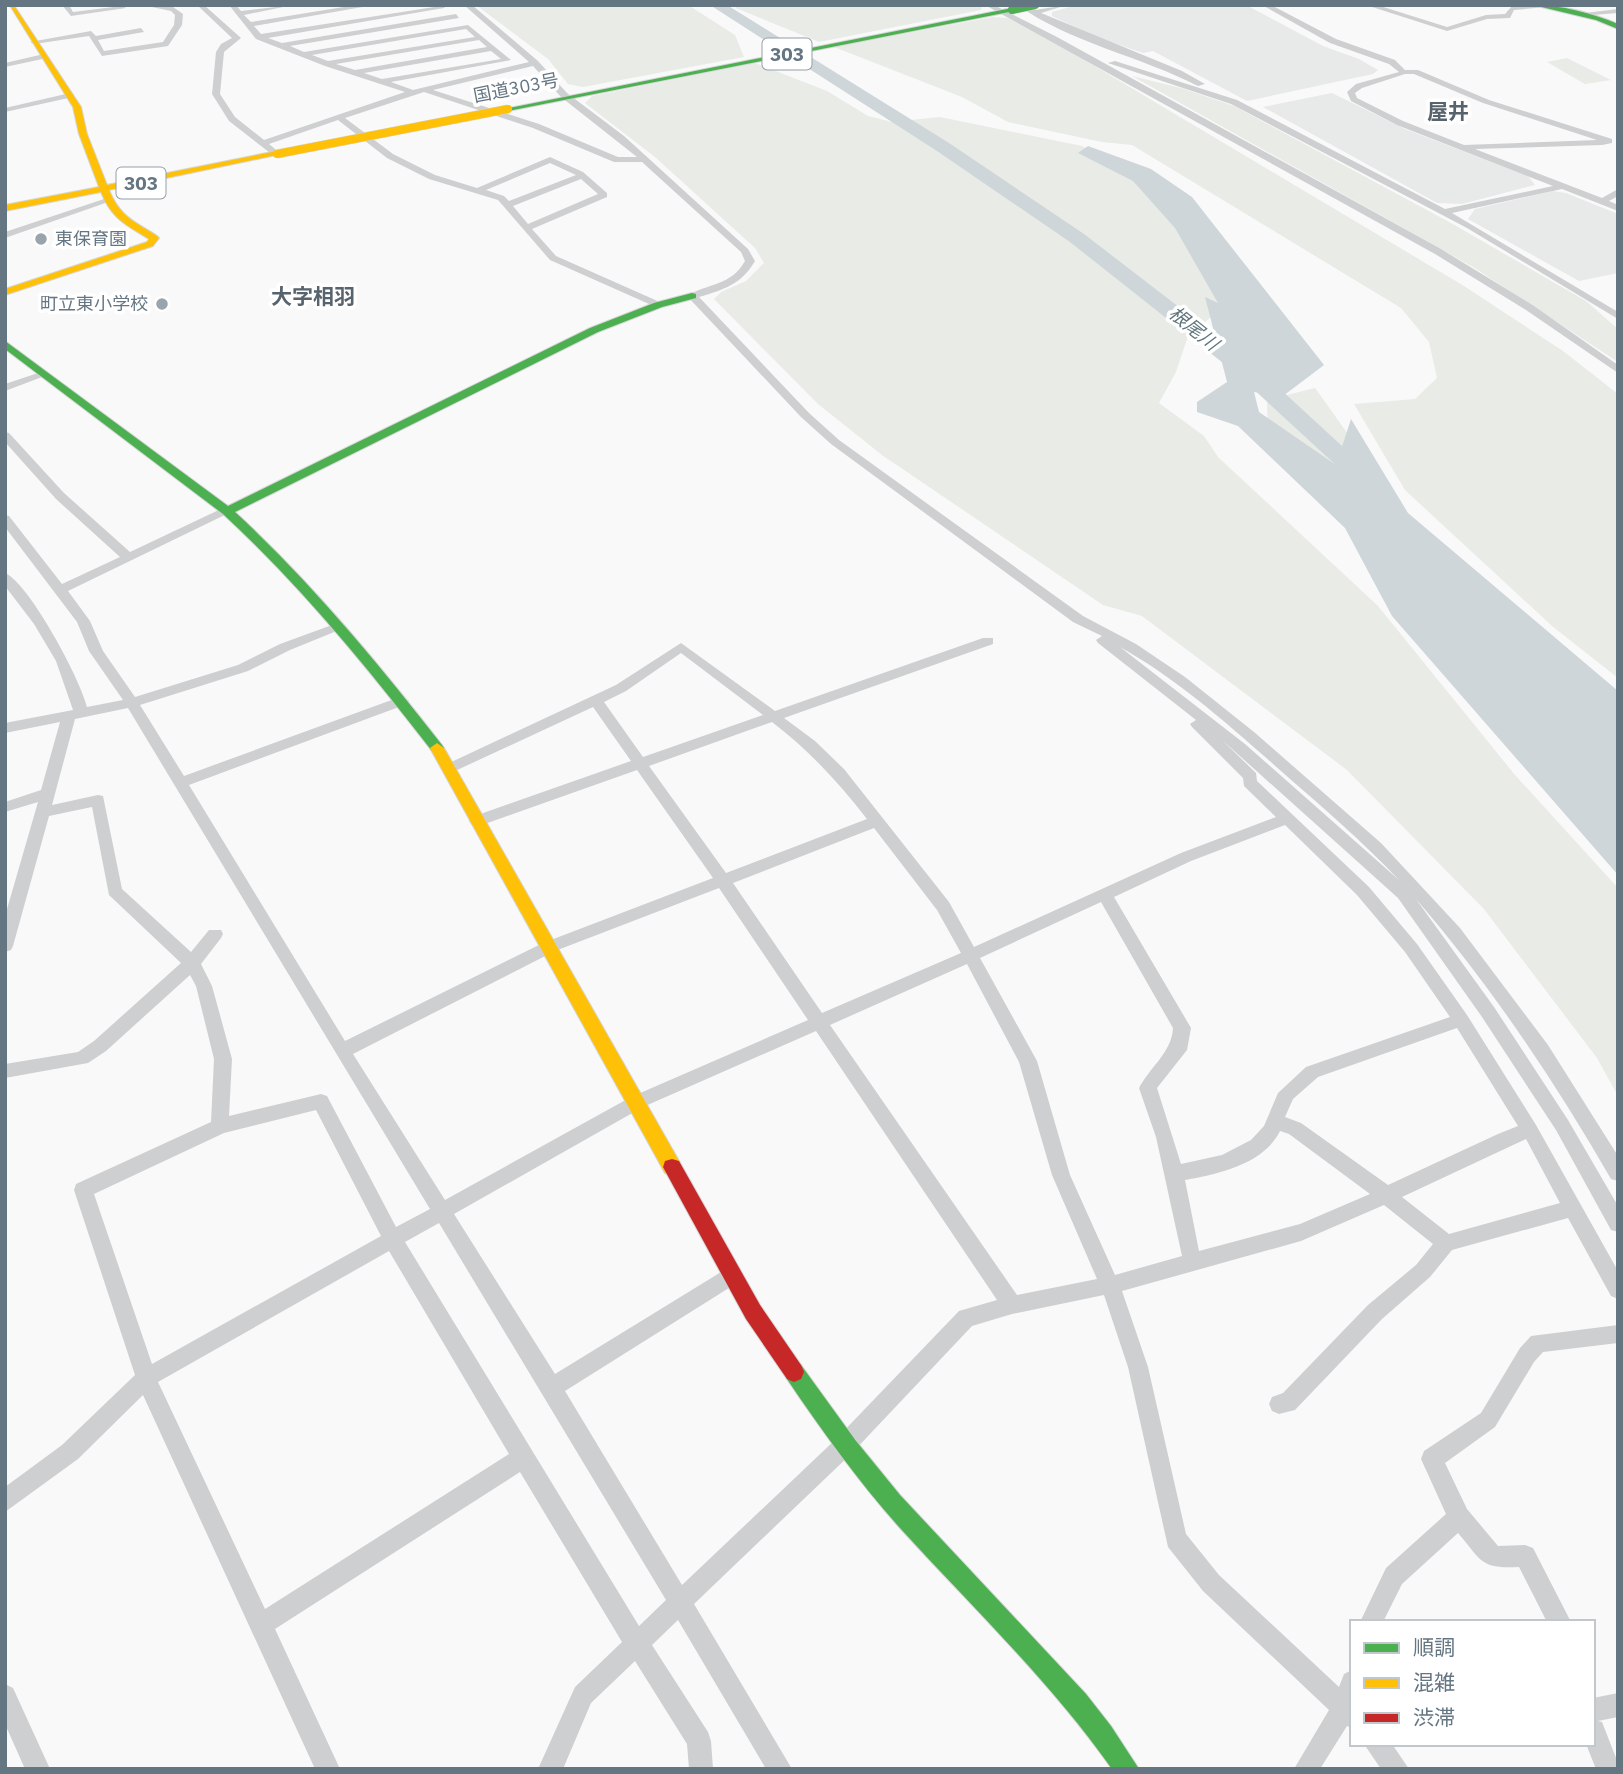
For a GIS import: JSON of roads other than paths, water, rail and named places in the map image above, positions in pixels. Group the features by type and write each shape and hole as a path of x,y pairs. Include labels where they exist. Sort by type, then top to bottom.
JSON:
{"main road":[{"path":"5,292 150,244 154,238 119,216 112,208 83,134 77,107 9,8 34,5"},
{"path":"1540,6 1580,14 1618,27"},
{"name":"国道303号","path":"8,207 107,192 272,150 1009,9"},
{"path":"227,510 594,330 658,305 692,296"},
{"path":"5,344 227,510 256,538 402,701 450,768 477,821 760,1323 845,1446 909,1521 1064,1683 1110,1741 1127,1769"}],"street":[{"path":"65,5 71,15 122,8"},
{"path":"34,42 91,33 102,54 164,44 178,25 180,15 173,9 145,5"},
{"path":"200,5 237,38 220,52 216,94 232,119 272,150 340,118 413,92 536,63"},
{"path":"232,5 259,37 328,64 413,92"},
{"path":"238,13 290,5"},
{"path":"248,25 344,7 372,5"},
{"path":"467,5 574,94 745,251 750,261 738,280 692,296 779,388 835,442 1078,619 1128,643 1174,674 1318,796 1390,862 1462,943 1503,998 1555,1071 1618,1173"},
{"path":"1009,9 1064,5"},
{"path":"1265,5 1333,41 1392,62 1402,72"},
{"path":"1369,5 1447,29 1486,17 1507,16 1512,8 1540,6"},
{"path":"259,37 443,6 507,60 382,82"},
{"path":"344,7 379,42"},
{"path":"1009,9 1425,244 1589,348 1618,370"},
{"path":"1009,9 1184,75 1518,253 1618,316"},
{"path":"1580,14 1618,11"},
{"path":"279,46 456,16"},
{"path":"133,21 155,46"},
{"path":"303,55 468,27"},
{"path":"93,39 141,30"},
{"path":"328,64 481,37"},
{"path":"355,73 493,48"},
{"path":"1087,55 1234,102"},
{"path":"5,65 44,56"},
{"path":"1613,139 1492,106 1415,72 1402,72 1401,75 1359,86 1351,92 1354,99 1401,123 1618,208"},
{"path":"427,90 536,126 617,160 645,159"},
{"path":"5,110 70,95"},
{"path":"340,118 390,156 432,177 500,198 553,258 658,305"},
{"path":"1461,148 1518,144 1570,145 1613,139"},
{"path":"479,190 550,160 583,176 604,195 526,228"},
{"path":"507,205 583,176"},
{"path":"1444,212 1560,187"},
{"path":"5,235 107,192"},
{"path":"1602,202 1618,192"},
{"path":"5,388 45,374"},
{"path":"5,435 60,496 129,558"},
{"path":"60,590 227,510"},
{"path":"5,519 83,621 96,651 132,703 440,1211 552,1388 780,1769"},
{"path":"5,577 22,597 72,680 80,700 57,753 5,946"},
{"path":"1078,619 1080,625 1116,649 1240,747 1404,894 1488,1012 1562,1125 1618,1224"},
{"path":"5,728 132,703 243,668 285,647 337,628"},
{"path":"477,821 988,641"},
{"path":"450,768 621,688 681,647 810,744 839,773 943,906 1028,1061 1061,1175 1110,1285 1138,1367 1176,1539 1211,1583 1348,1712 1306,1769"},
{"path":"1176,695 1175,703 1251,777 1249,782 1363,891 1411,948 1461,1020 1530,1130 1618,1290"},
{"path":"180,783 402,701"},
{"path":"596,701 723,881 1012,1305"},
{"path":"5,807 48,793"},
{"path":"43,813 98,800 115,891 192,963 204,986 223,1059 220,1126"},
{"path":"5,1500 70,1452 145,1378 637,1102 970,956 1186,857 1286,819"},
{"path":"342,1051 549,947 878,821"},
{"path":"1104,893 1182,1028 1181,1045 1147,1088 1165,1137 1188,1249 1194,1261"},
{"path":"5,1071 82,1058 100,1046 192,963 215,934"},
{"path":"1174,1173 1205,1169 1248,1150 1267,1138 1282,1103 1296,1084 1312,1072 1461,1020"},
{"path":"328,1769 145,1378 83,1190 220,1126 321,1101 392,1238 622,1623 699,1741 701,1769"},
{"path":"1275,1122 1295,1128 1446,1243"},
{"path":"550,1769 583,1695 845,1446 966,1318 1012,1305 1110,1285 1301,1231 1344,1215 1504,1139 1530,1130"},
{"path":"1279,1404 1288,1403 1375,1312 1423,1271 1446,1243 1574,1209"},
{"path":"552,1388 733,1275"},
{"path":"1559,1620 1525,1556 1493,1558 1459,1517 1432,1459 1488,1420 1527,1355 1538,1343 1618,1334"},
{"path":"262,1624 524,1457"},
{"path":"1372,1620 1394,1576 1459,1517"},
{"path":"5,1696 38,1769"},
{"path":"1595,1710 1618,1705"},
{"path":"1595,1736 1608,1769"},
{"path":"1378,1746 1396,1769"}],"waterway":[{"name":"根尾川","path":"717,5 943,147 1077,238 1245,369 1371,485"}],"place":[{"name":"東保育園","path":"41,239"},
{"name":"町立東小学校","path":"162,304"}],"district":[{"name":"屋井","path":"1448,112"},
{"name":"大字相羽","path":"313,297"}]}
